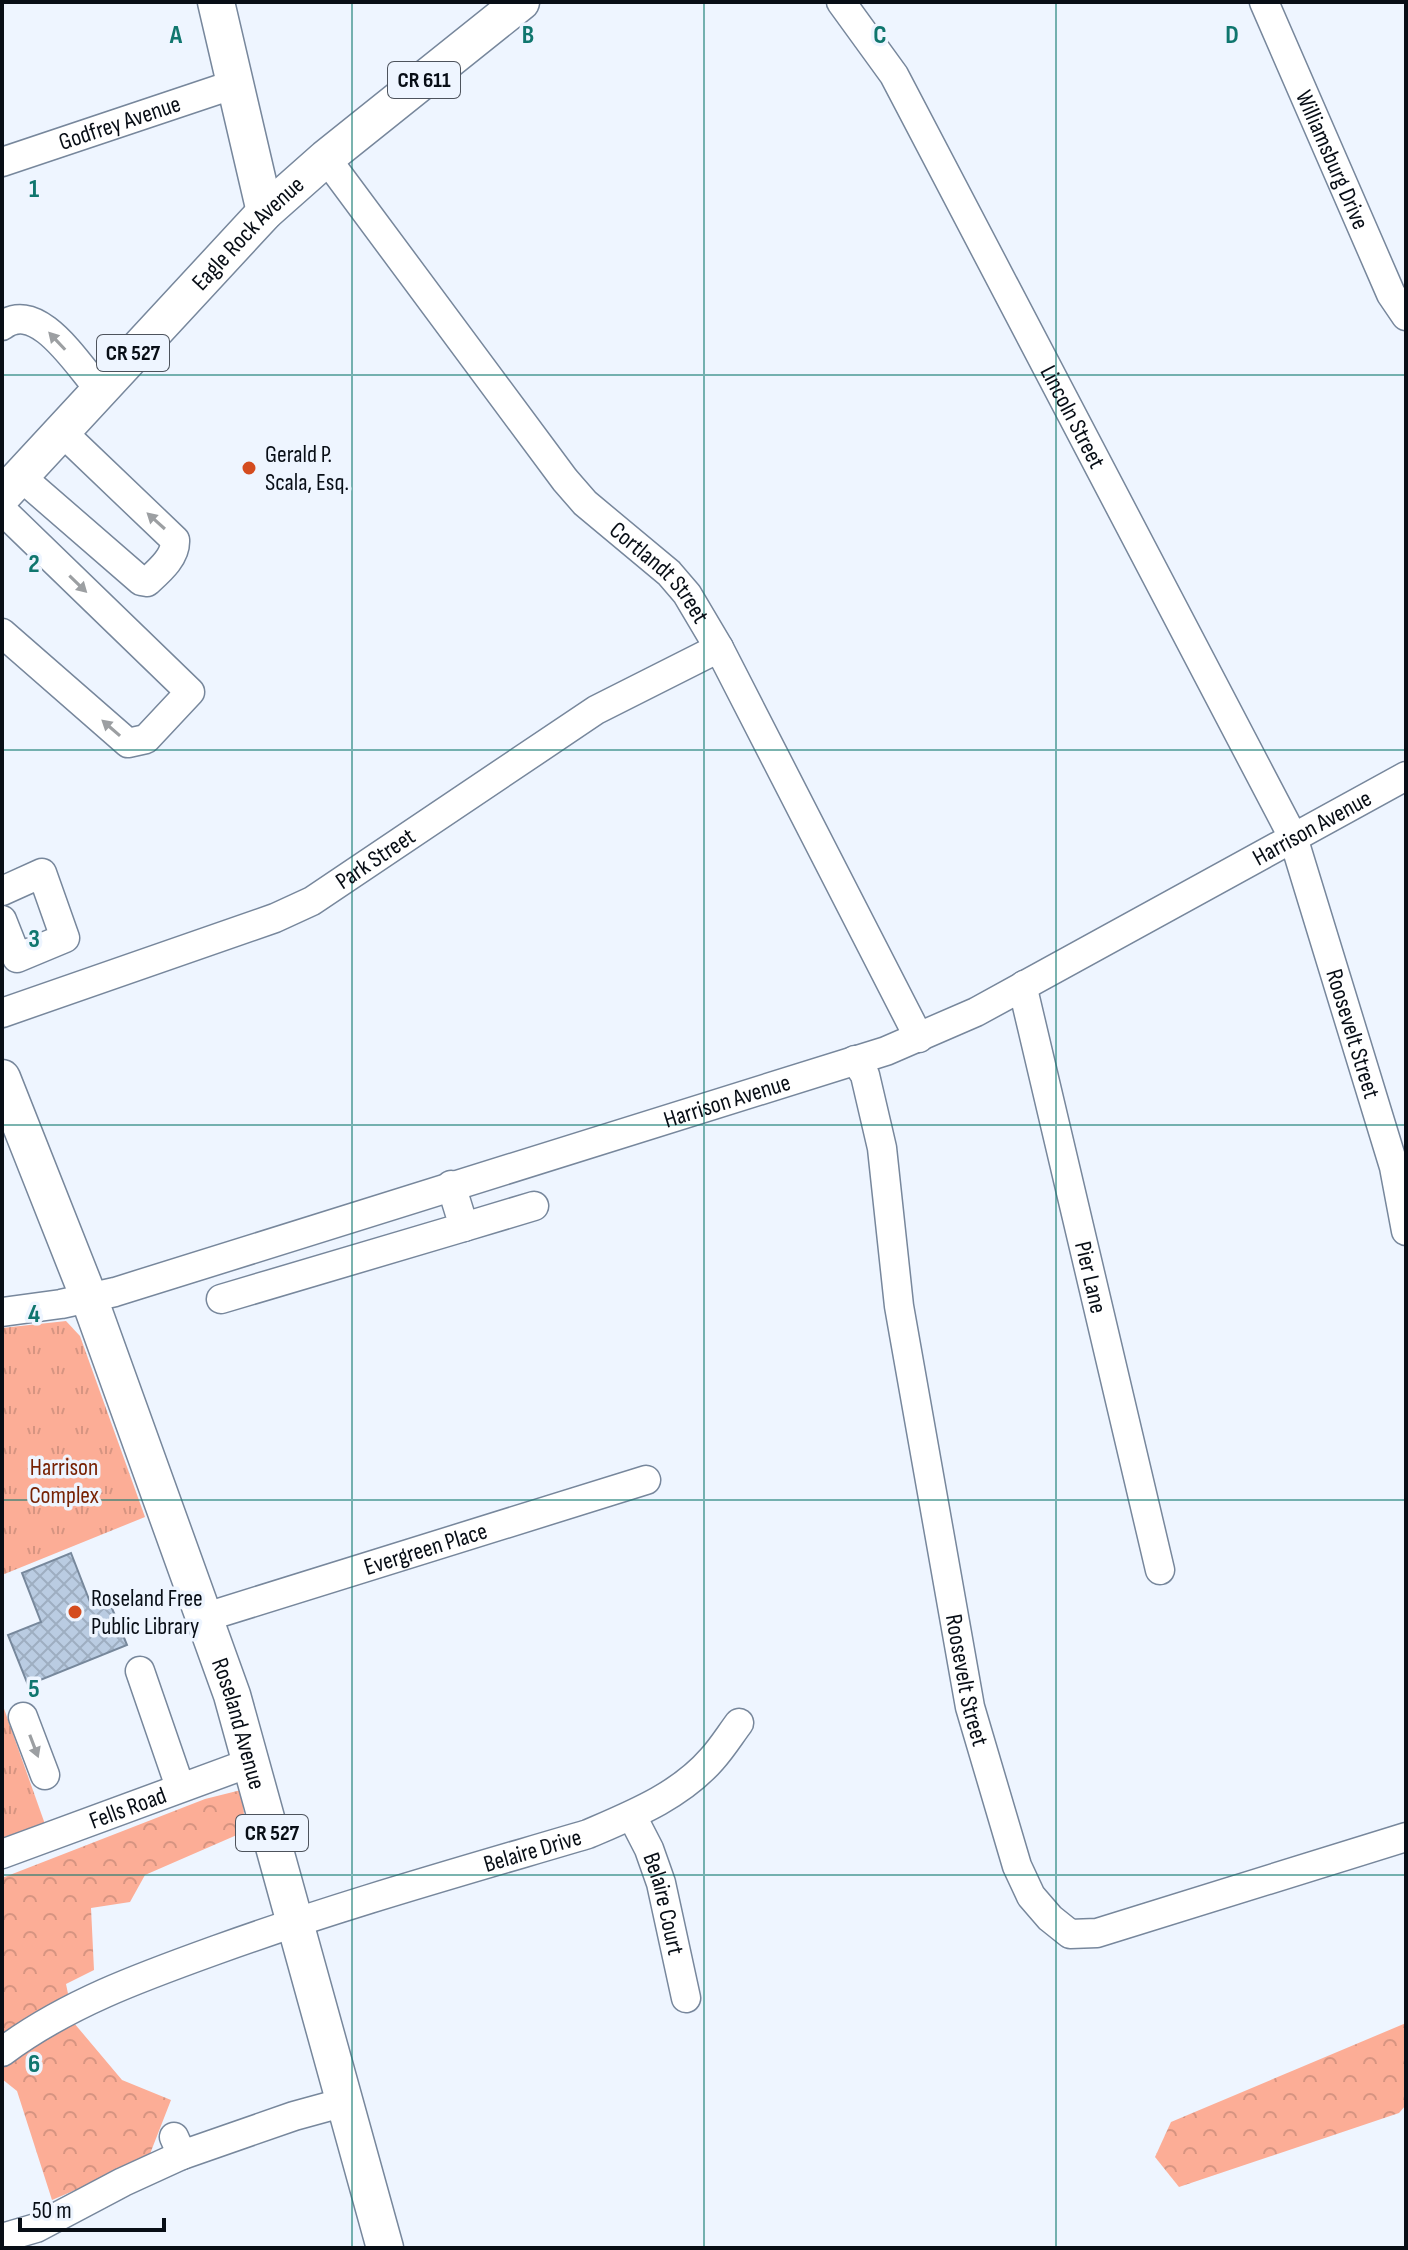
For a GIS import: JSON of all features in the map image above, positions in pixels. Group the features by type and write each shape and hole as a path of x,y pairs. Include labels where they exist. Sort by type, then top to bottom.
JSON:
{"main road":[{"path":"216,2 265,212"},
{"name":"Eagle Rock Avenue","path":"11,486 265,212 326,158 521,2"},
{"name":"Roseland Avenue","path":"2,1078 89,1298 206,1617 252,1762 385,2248"}],"street":[{"name":"Lincoln Street","path":"841,2 894,75 1293,837"},
{"name":"Williamsburg Drive","path":"1264,2 1391,294 1406,316"},
{"name":"Godfrey Avenue","path":"2,162 235,84"},
{"name":"Cortlandt Street","path":"326,158 565,480 585,503 669,573 687,594 719,648 919,1038"},
{"path":"2,326 22,317 44,327 100,390"},
{"path":"11,486 135,577 147,582 152,578 172,556 175,540 61,431"},
{"path":"2,510 190,692 146,739 128,743 2,633"},
{"name":"Park Street","path":"2,1013 275,918 312,901 596,710 719,648"},
{"name":"Harrison Avenue","path":"2,1312 89,1298 130,1287 919,1038 976,1012 1406,776"},
{"name":"Roosevelt Street","path":"1293,837 1394,1167 1406,1231"},
{"path":"2,891 42,873 65,938 17,958 2,920"},
{"name":"Pier Lane","path":"1024,985 1160,1570"},
{"name":"Roosevelt Street","path":"855,1060 865,1075 882,1148 899,1306 970,1707 1017,1866 1031,1896 1050,1918 1070,1934 1097,1933 1406,1837"},
{"path":"451,1185 464,1227"},
{"path":"221,1299 534,1206"},
{"name":"Evergreen Place","path":"206,1617 646,1480"},
{"path":"140,1671 180,1787"},
{"path":"23,1717 45,1775"},
{"name":"Belaire Drive","path":"2,2052 33,2028 76,2005 145,1976 296,1921 588,1834 632,1816 692,1777 711,1760 739,1723"},
{"name":"Fells Road","path":"2,1854 252,1762"},
{"name":"Belaire Court","path":"632,1816 649,1849 661,1883 686,1998"},
{"path":"2,2238 36,2228 123,2182 178,2146 345,2102"}],"green space":[{"name":"Harrison Complex","path":"66,1321 80,1336 145,1517 2,1575 2,1328"},
{"path":"2,1703 46,1827 2,1843"},
{"path":"241,1790 246,1831 145,1875 130,1902 91,1908 94,1970 66,1984 74,2023 122,2080 171,2100 148,2159 52,2200 17,2091 2,2079 2,1878 205,1799"},
{"path":"1406,2023 1406,2105 1399,2113 1179,2187 1155,2157 1171,2122"}],"building":[{"name":"Roseland Free Public Library","path":"71,1553 90,1602 107,1596 127,1645 28,1685 8,1635 41,1622 22,1573"}],"place":[{"name":"Gerald P. Scala, Esq.","path":"249,468"},
{"name":"Roseland Free Public Library","path":"75,1612"}]}
